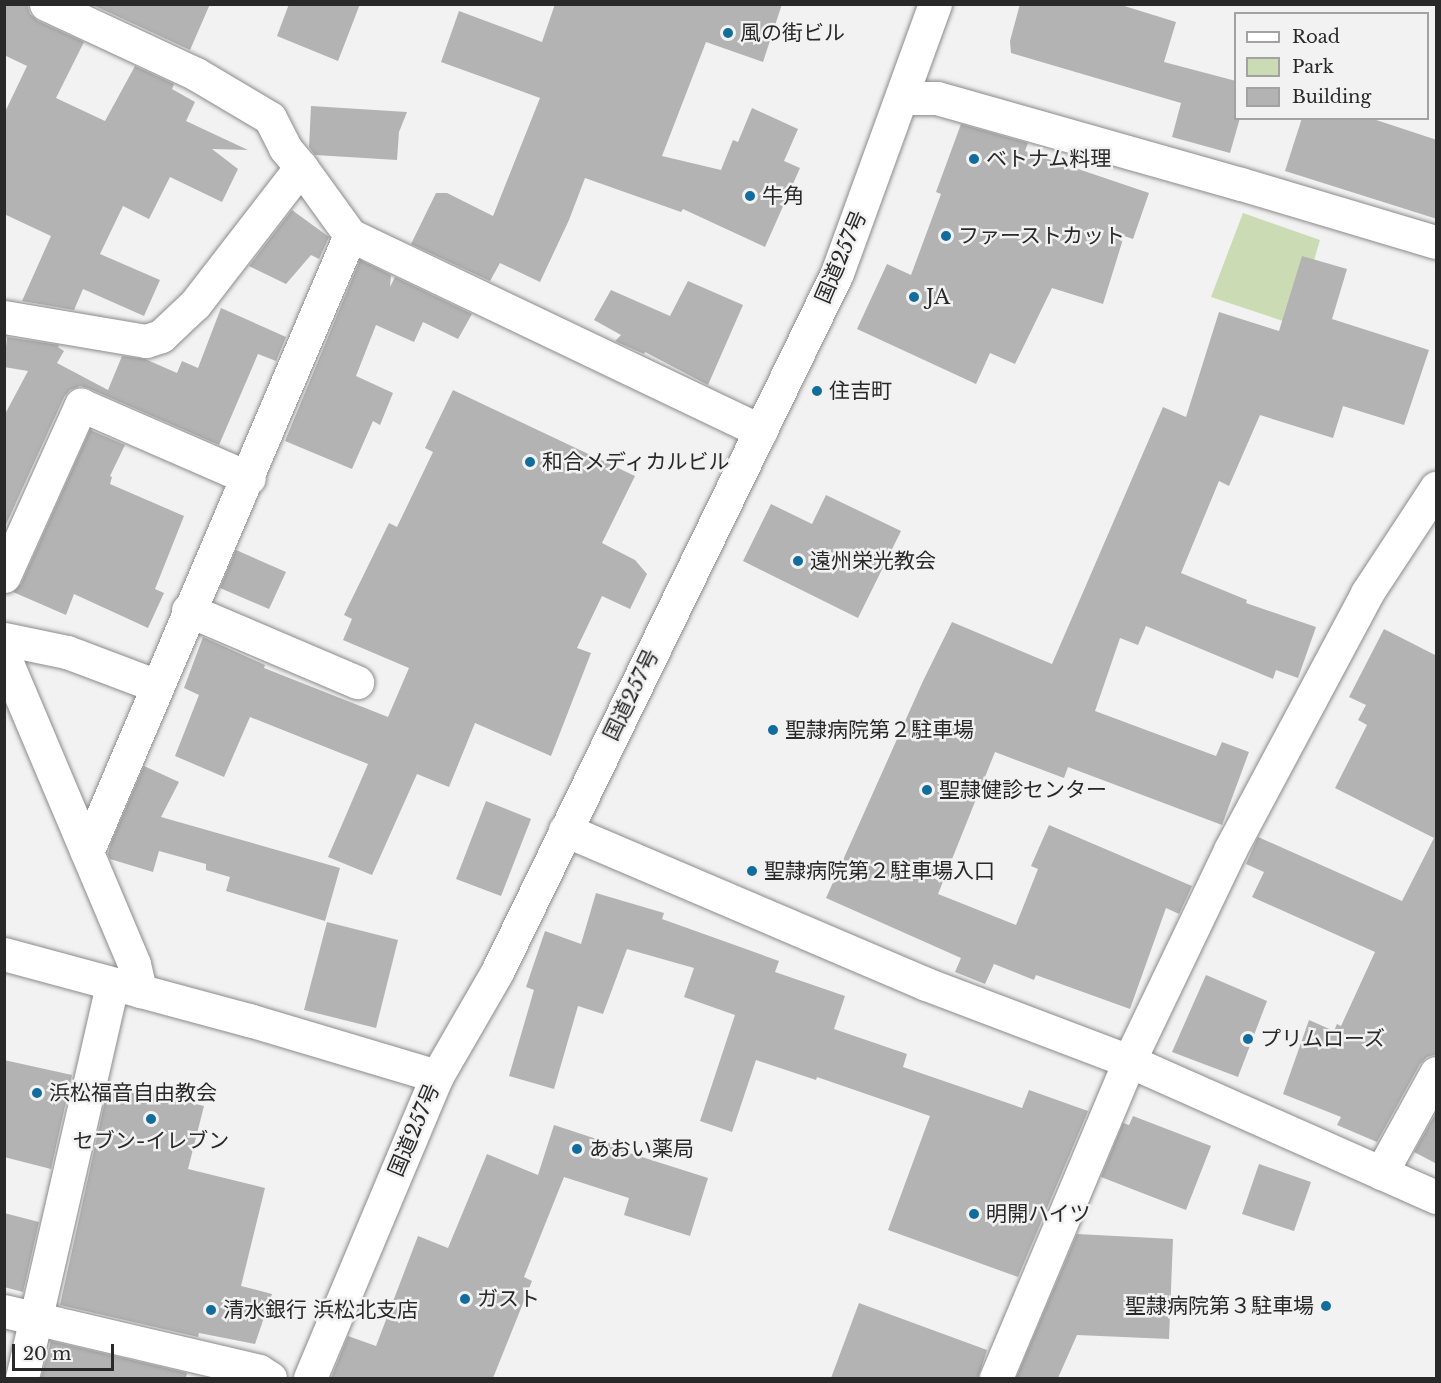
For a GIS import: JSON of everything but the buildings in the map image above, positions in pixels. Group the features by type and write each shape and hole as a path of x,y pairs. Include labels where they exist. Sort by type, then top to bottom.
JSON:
{"main road":[{"path":"46,4 196,74 270,118 285,148 350,235 761,431"},
{"name":"国道257号","path":"310,1378 437,1076 497,972 837,273 903,98 935,4"},
{"path":"903,98 937,98 1437,242"},
{"path":"4,316 146,341 161,336 195,304 301,167"},
{"path":"87,852 188,610 249,478 350,235"},
{"path":"4,576 81,405 249,478"},
{"path":"996,1378 1129,1061 1230,850 1367,593 1437,488"},
{"path":"188,610 357,682"},
{"path":"4,639 67,652 157,686"},
{"path":"4,656 134,964 36,1319 22,1378"},
{"path":"566,830 926,984 1129,1061 1437,1197"},
{"path":"4,954 249,1020 437,1076"},
{"path":"1381,1173 1437,1073"},
{"path":"4,1311 259,1371 270,1378"}],"green space":[{"path":"1243,213 1320,240 1295,325 1211,297"}],"place":[{"name":"風の街ビル","path":"728,33"},
{"name":"ベトナム料理","path":"974,159"},
{"name":"牛角","path":"750,196"},
{"name":"ファーストカット","path":"946,236"},
{"name":"JA","path":"914,297"},
{"name":"住吉町","path":"817,391"},
{"name":"和合メディカルビル","path":"530,462"},
{"name":"遠州栄光教会","path":"798,561"},
{"name":"聖隷病院第２駐車場","path":"773,730"},
{"name":"聖隷健診センター","path":"927,790"},
{"name":"聖隷病院第２駐車場入口","path":"752,871"},
{"name":"プリムローズ","path":"1248,1039"},
{"name":"浜松福音自由教会","path":"37,1093"},
{"name":"セブン-イレブン","path":"151,1119"},
{"name":"あおい薬局","path":"577,1149"},
{"name":"明開ハイツ","path":"974,1214"},
{"name":"ガスト","path":"465,1299"},
{"name":"聖隷病院第３駐車場","path":"1326,1306"},
{"name":"清水銀行 浜松北支店","path":"211,1310"}]}
